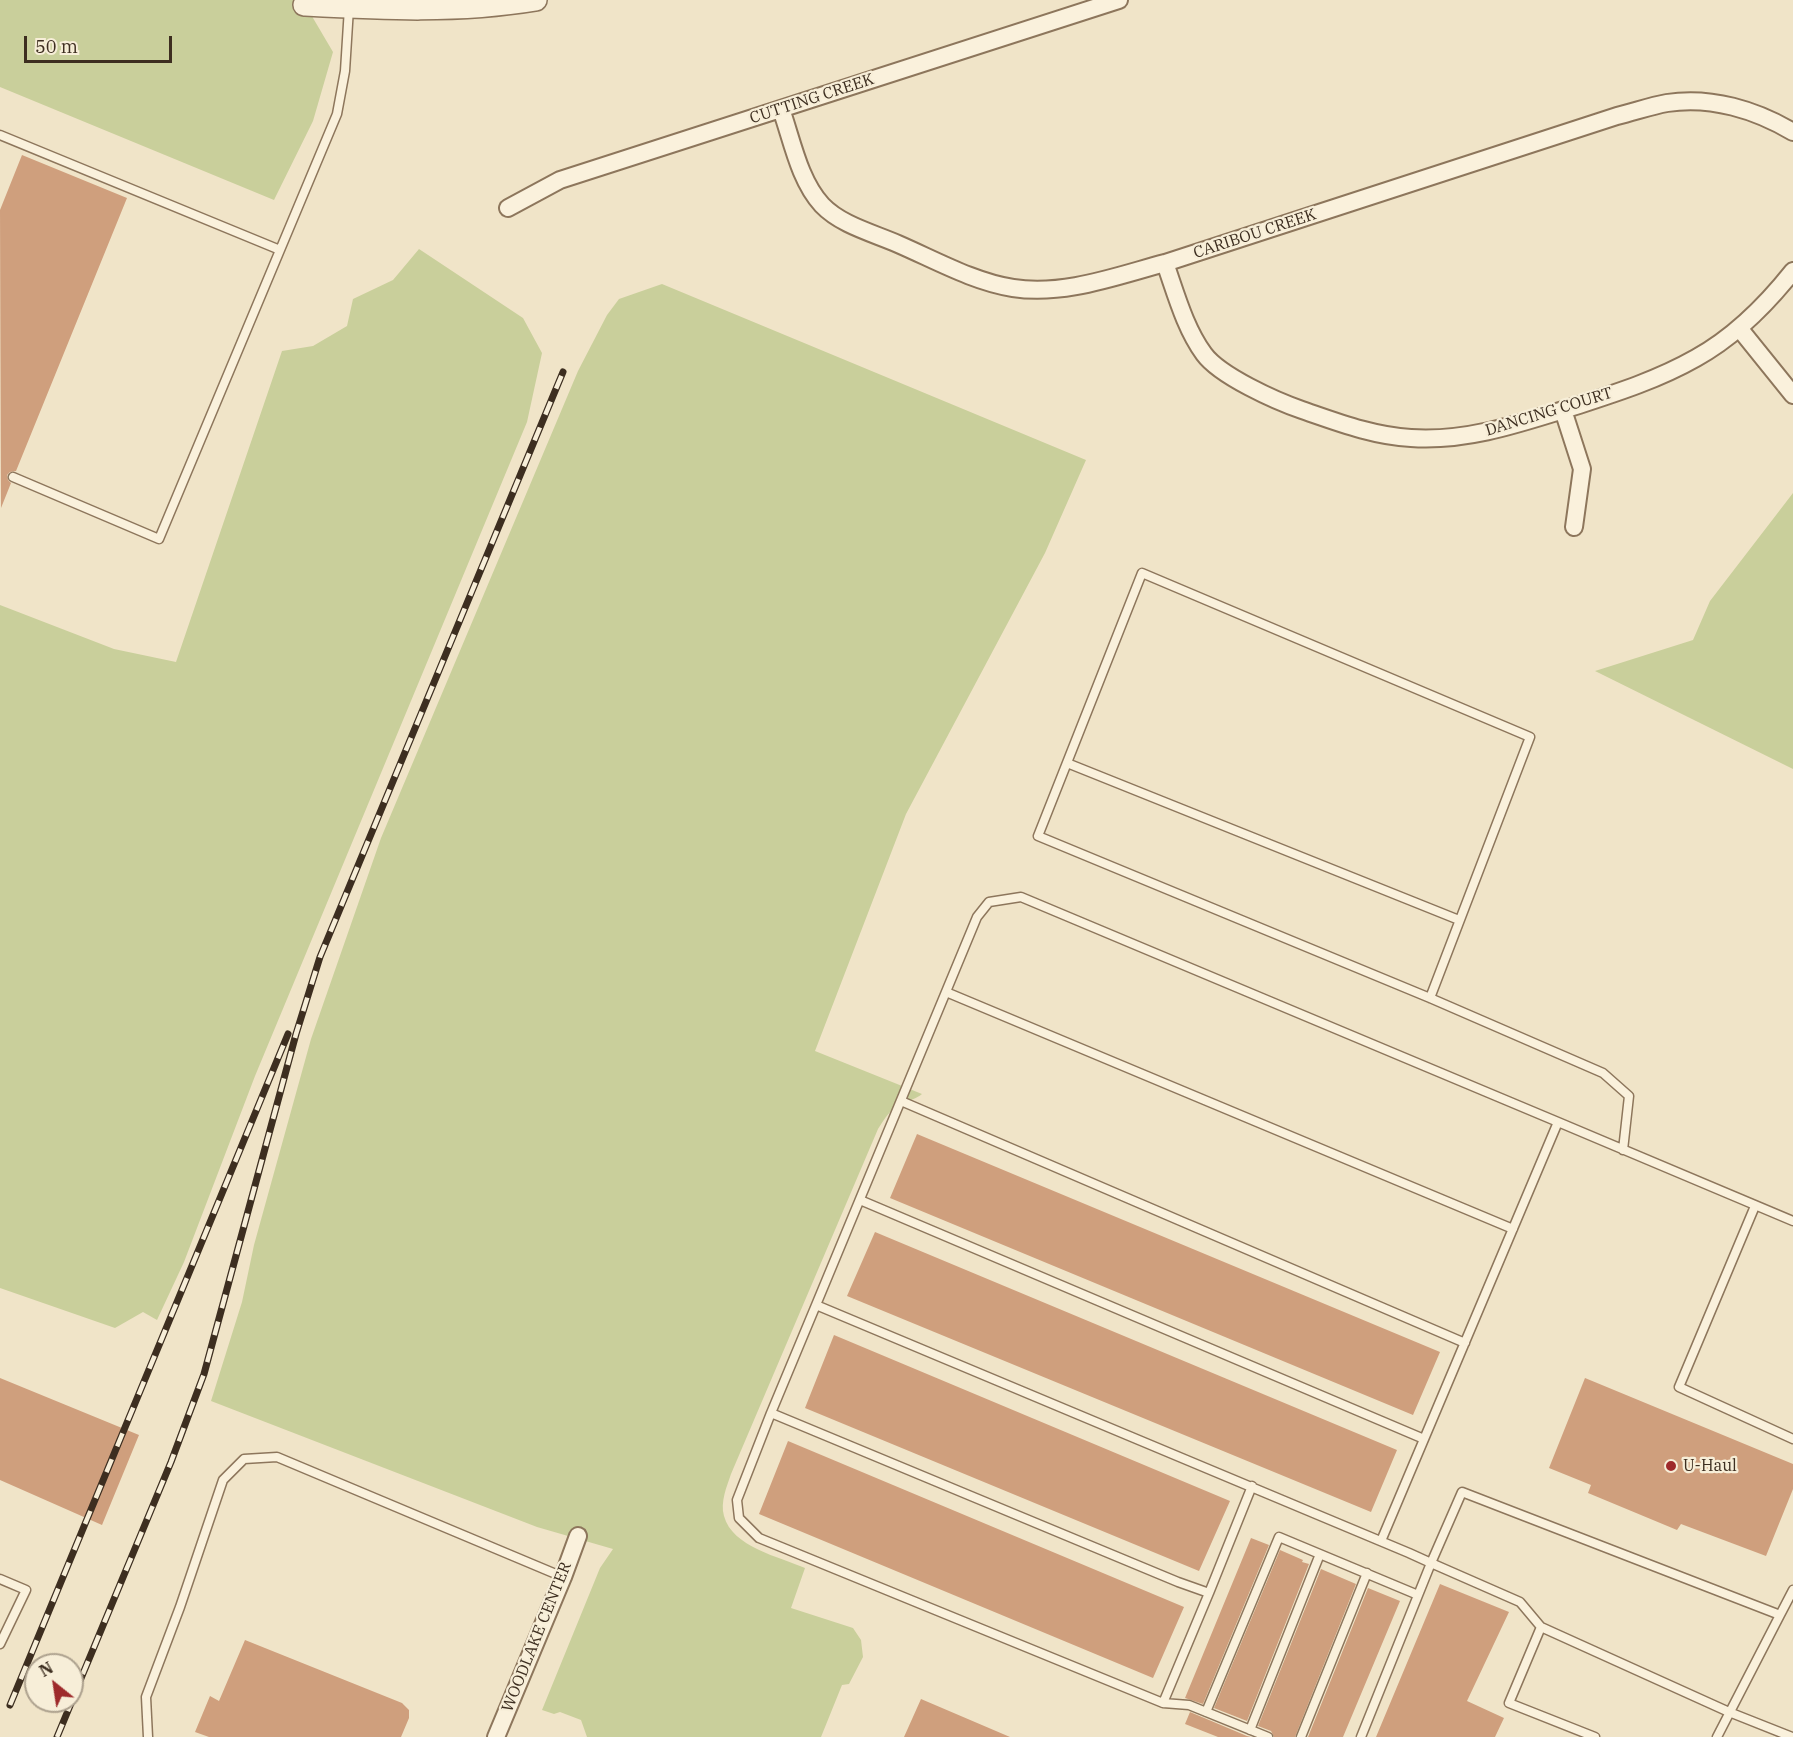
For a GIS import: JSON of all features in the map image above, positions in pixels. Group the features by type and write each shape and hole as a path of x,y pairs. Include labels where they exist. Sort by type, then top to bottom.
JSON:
{"street":[{"path":"304,5 420,10 502,6 536,0"},
{"name":"CUTTING CREEK","path":"508,208 560,180 1119,0"},
{"name":"CARIBOU CREEK","path":"781,109 807,184 822,206 842,220 977,278 1013,288 1053,290 1165,263 1606,120 1668,103 1699,102 1733,106 1770,118 1793,132"},
{"name":"DANCING COURT","path":"1165,263 1186,322 1205,356 1236,380 1284,404 1359,430 1411,438 1461,437 1510,427 1643,384 1697,358 1739,328 1777,291 1793,271"},
{"path":"1739,328 1793,395"},
{"path":"1563,410 1582,469 1574,526"},
{"name":"WOODLAKE CENTER","path":"496,1737 578,1536"}],"lane":[{"path":"13,477 159,539 337,114 345,71 349,7"},
{"path":"0,135 280,250"},
{"path":"1430,998 1530,737 1142,573 1038,836 1430,998 1603,1073 1629,1096 1623,1150"},
{"path":"1067,763 1459,920"},
{"path":"1268,1737 1189,1706 1163,1703 759,1538 739,1518 737,1500 771,1413 977,917 989,902 1021,897 1793,1221"},
{"path":"946,992 1513,1229"},
{"path":"901,1101 1465,1343"},
{"path":"1381,1541 1558,1122"},
{"path":"860,1200 1425,1439"},
{"path":"1755,1206 1679,1387 1793,1439"},
{"path":"816,1305 1252,1486 1520,1602 1541,1627 1730,1712 1792,1737"},
{"path":"771,1413 1209,1593"},
{"path":"148,1737 146,1697 180,1607 223,1480 244,1459 277,1457 563,1576"},
{"path":"1163,1703 1252,1486"},
{"path":"1361,1737 1462,1492 1780,1615"},
{"path":"1206,1712 1279,1536 1418,1595"},
{"path":"1250,1730 1320,1554"},
{"path":"1301,1737 1367,1574"},
{"path":"0,1579 26,1590 0,1644"},
{"path":"1717,1737 1793,1590"},
{"path":"1541,1627 1509,1703 1595,1737"}],"green space":[{"path":"0,0 307,0 313,18 333,52 313,121 274,200 0,87"},
{"path":"419,249 523,318 542,353 527,422 255,1076 184,1262 157,1320 143,1312 115,1328 0,1288 0,605 114,649 176,662 282,351 313,346 347,326 353,299 393,280"},
{"path":"662,284 1086,460 1045,553 906,814 815,1051 922,1094 895,1108 878,1129 731,1474 723,1500 724,1516 729,1527 737,1536 758,1550 805,1568 791,1608 853,1628 861,1640 863,1657 849,1684 842,1685 821,1737 587,1737 581,1720 560,1712 554,1714 542,1710 600,1568 613,1549 537,1527 211,1401 242,1302 254,1245 311,1039 381,838 578,371 607,315 619,299"},
{"path":"1793,493 1793,769 1595,671 1693,640 1710,601"}],"building":[{"path":"22,155 127,198 16,471 7,475 11,483 1,508 0,210"},
{"path":"917,1134 1440,1352 1413,1415 890,1198"},
{"path":"875,1232 1397,1450 1371,1512 847,1296"},
{"path":"834,1335 1230,1501 1199,1571 805,1408"},
{"path":"0,1378 139,1435 102,1525 0,1480"},
{"name":"U-Haul","path":"1585,1378 1793,1464 1793,1489 1766,1556 1681,1524 1677,1530 1588,1493 1591,1485 1549,1468"},
{"path":"788,1441 1184,1607 1153,1678 759,1514"},
{"path":"1251,1538 1269,1545 1203,1704 1185,1698"},
{"path":"1280,1550 1309,1564 1247,1721 1214,1708"},
{"path":"1321,1569 1356,1584 1295,1737 1274,1737 1271,1731 1258,1726"},
{"path":"1440,1584 1509,1612 1467,1701 1504,1718 1495,1737 1376,1737"},
{"path":"1368,1588 1400,1601 1343,1737 1308,1737"},
{"path":"245,1640 402,1703 409,1710 409,1718 401,1737 209,1737 195,1732 210,1696 219,1701"},
{"path":"921,1699 1010,1737 904,1737"},
{"path":"1190,1712 1251,1737 1218,1737 1185,1724"}],"railway":[{"path":"84,1671 171,1462 204,1374 296,1034 320,957 563,372"},
{"path":"10,1705 288,1034"},
{"path":"57,1737 67,1713"}],"place":[{"name":"U-Haul","path":"1671,1466"}]}
